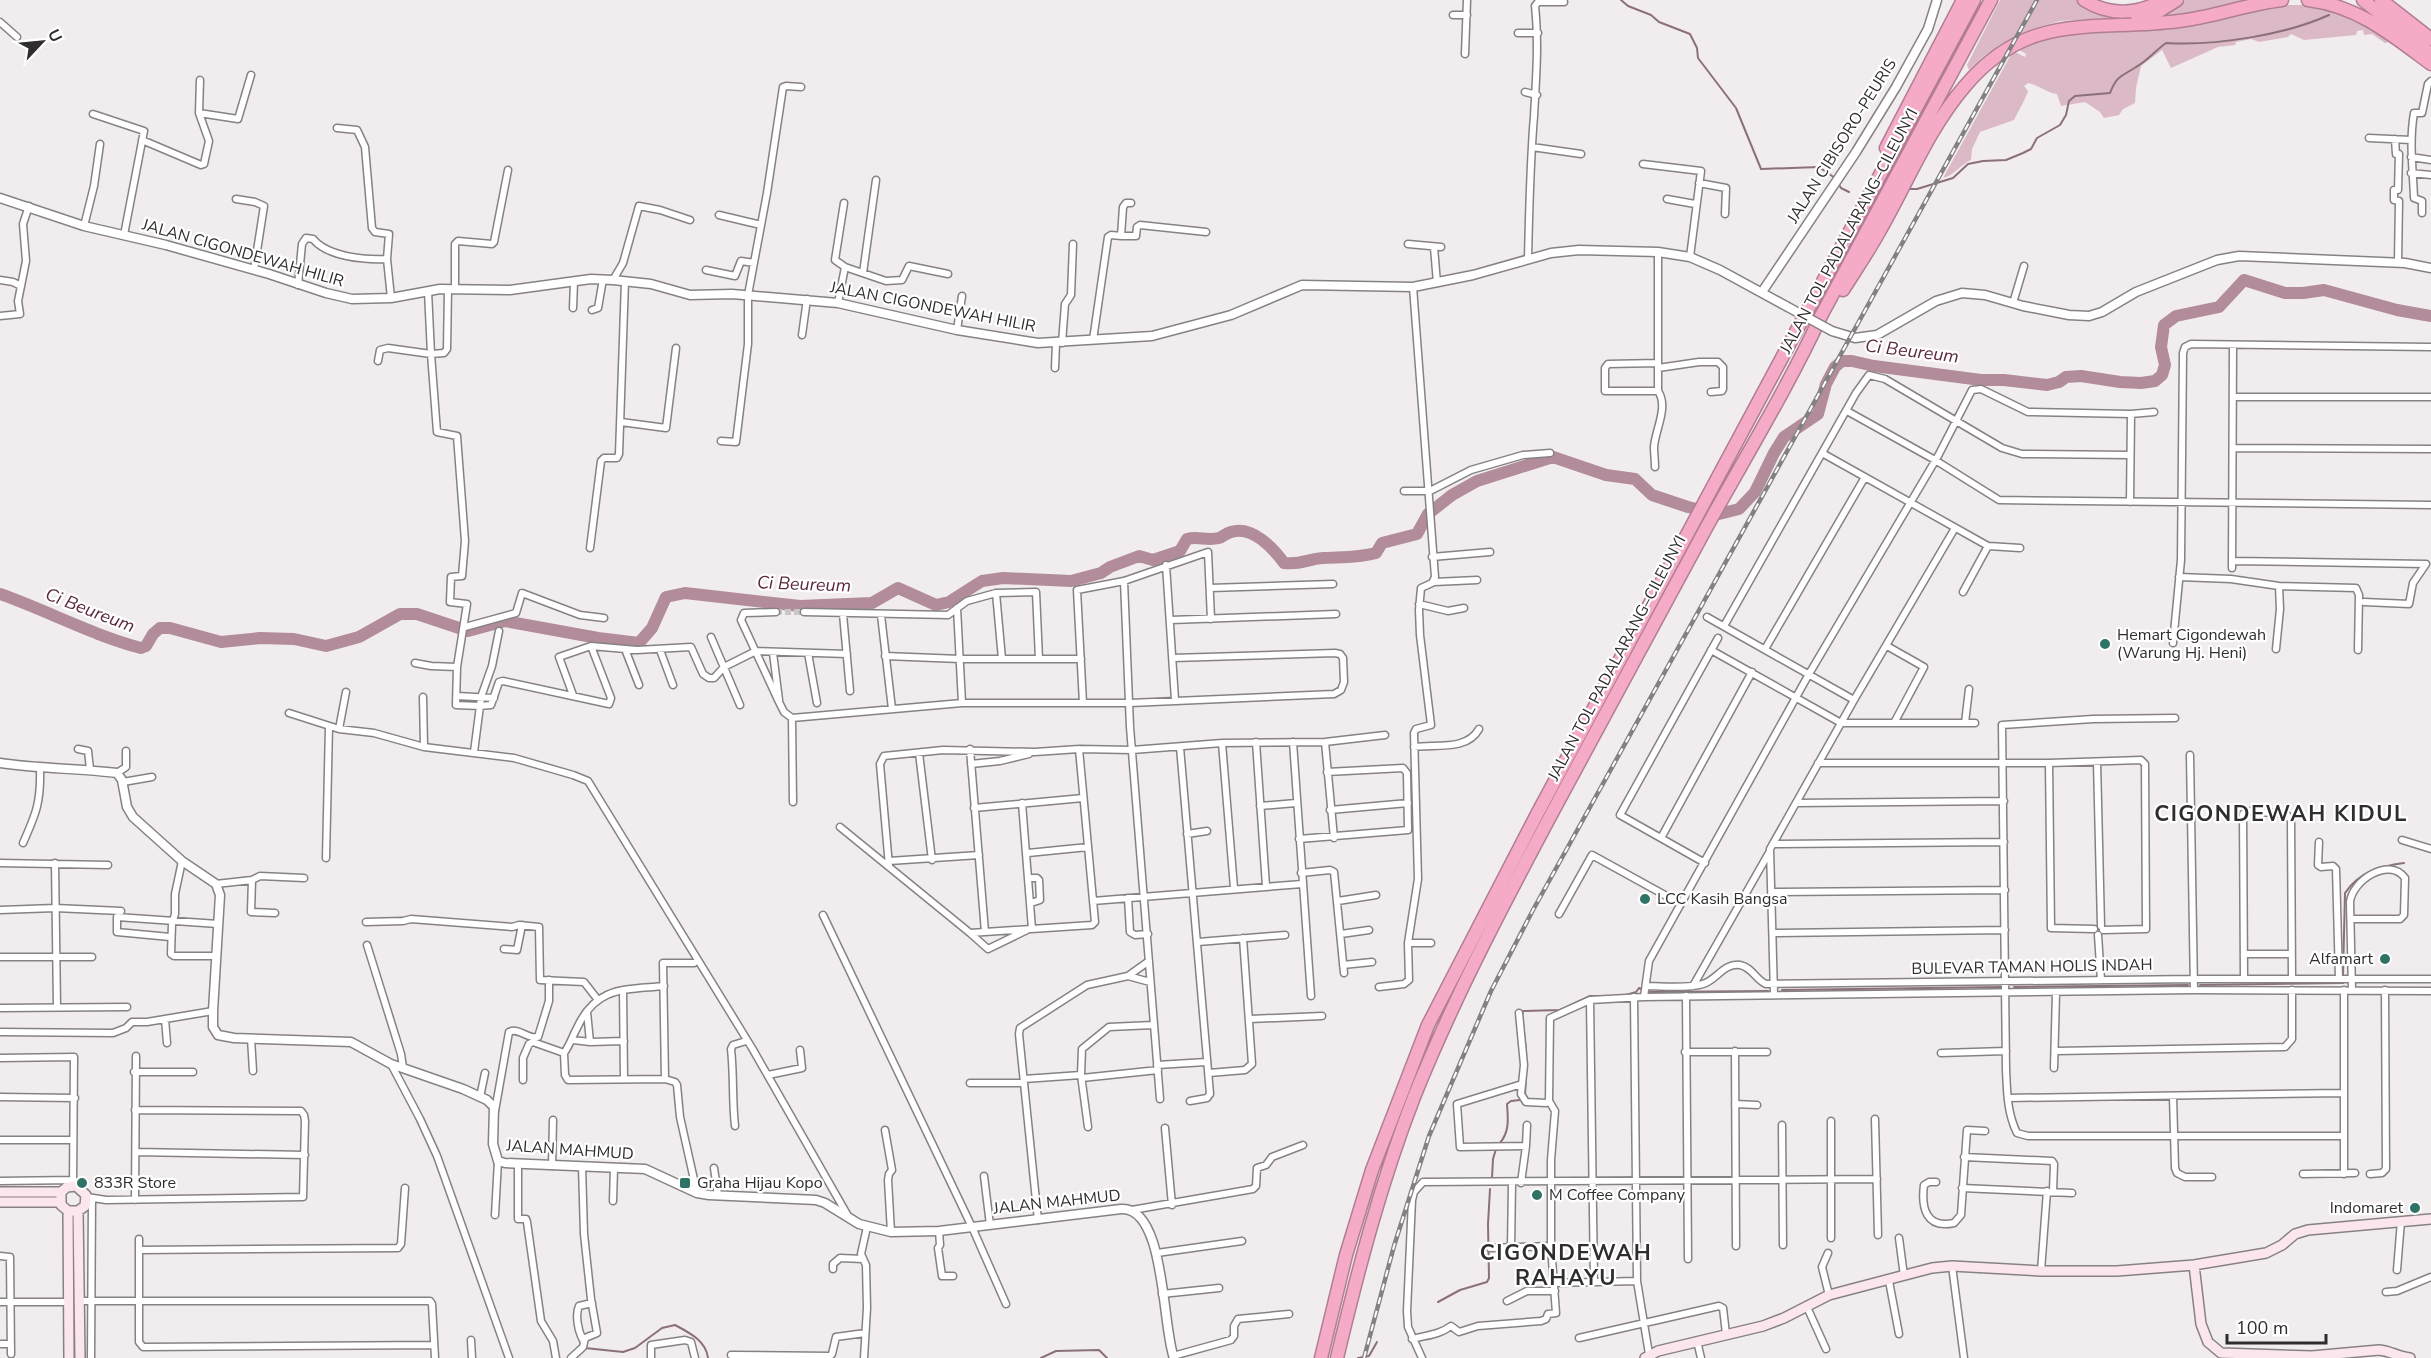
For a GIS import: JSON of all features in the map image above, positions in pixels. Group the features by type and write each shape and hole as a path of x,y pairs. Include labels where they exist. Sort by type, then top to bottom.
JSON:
{"highway":[{"path":"1930,63 1959,0"},
{"path":"1833,263 1874,171 1963,0"},
{"name":"JALAN TOL PADALARANG–CILEUNYI","path":"1321,1358 1346,1255 1372,1170 1428,1025 1536,816 1974,0"},
{"name":"JALAN TOL PADALARANG–CILEUNYI","path":"1337,1358 1359,1268 1386,1175 1434,1048 1508,896 1704,532 1804,352 1821,316 1991,0"},
{"path":"2084,0 2101,9 2119,12 2137,11 2163,0"},
{"path":"2101,25 2148,16 2177,0"},
{"path":"1804,352 1879,232 1944,116 1966,85 1996,58 2031,37 2061,28 2182,21 2282,0"},
{"path":"2308,0 2336,5 2357,13 2431,64"},
{"path":"2363,0 2431,54"},
{"path":"2381,0 2431,37"},
{"path":"2390,0 2431,37"}],"main road":[{"path":"61,1197 67,1187 74,1183 89,1198 85,1206 78,1211 68,1211"},
{"path":"0,1192 61,1197"},
{"path":"0,1202 61,1197"},
{"path":"61,1197 68,1211 69,1358"},
{"path":"78,1211 80,1358"},
{"path":"1647,1356 1697,1341 1764,1326 1829,1295 1932,1268 1952,1266 2041,1271 2131,1271 2194,1265 2266,1253 2282,1245 2295,1234 2308,1230 2431,1219"},
{"path":"2194,1265 2201,1324 2208,1342 2221,1353 2312,1356 2379,1350 2389,1351 2399,1358 2410,1358"}],"street":[{"path":"1465,54 1467,0"},
{"name":"JALAN CIBISORO-PEURIS","path":"1762,292 1841,174 1925,36 1937,0"},
{"path":"1528,260 1538,33 1536,3 1564,2"},
{"path":"1453,15 1467,15"},
{"path":"0,22 17,37"},
{"path":"1518,33 1538,33"},
{"path":"198,113 238,118 251,75"},
{"path":"142,140 203,165 209,141 198,113 201,80"},
{"path":"2422,213 2422,201 2414,198 2411,140 2414,113 2422,112 2428,84 2431,81"},
{"path":"721,441 736,442 748,344 748,295 783,87 801,87"},
{"path":"1525,92 1536,95"},
{"path":"93,114 144,130 124,236"},
{"path":"337,128 357,130 365,147 372,228 375,232 388,234 387,260 391,298"},
{"path":"2369,138 2411,140"},
{"path":"2395,139 2396,154 2399,154 2398,190 2394,190 2394,200 2399,201 2398,262"},
{"path":"84,226 94,186 100,144"},
{"path":"1532,147 1581,154"},
{"path":"2411,157 2431,160"},
{"path":"1643,164 1699,170 1701,173 1695,204 1690,257"},
{"path":"378,361 380,350 388,348 431,354 444,352 447,349 455,244 460,241 492,244 494,242 508,170"},
{"path":"2398,175 2431,175"},
{"path":"862,273 876,180"},
{"path":"1699,183 1726,188 1725,214"},
{"name":"JALAN CIGONDEWAH HILIR","path":"0,198 84,226 254,270 298,285 352,299 391,298 452,289 510,290 603,279 654,284 690,295 748,295 838,303 957,330 1038,343 1152,336 1232,315 1309,284 1413,287 1437,283 1551,253 1579,250 1658,252 1690,257 1720,270 1832,331 1855,338 1877,335 1936,301 1962,293 1984,295 2069,315 2089,316 2102,312 2136,292 2217,260 2238,256 2398,262 2431,268"},
{"path":"236,199 255,202 264,207 254,270"},
{"path":"1667,199 1695,204"},
{"path":"844,203 836,260 845,267 886,281 898,281 904,278 909,266 948,274"},
{"path":"1121,236 1123,207 1126,203 1131,203"},
{"path":"0,316 20,314 18,301 26,261 24,219 29,206"},
{"path":"613,280 624,263 639,206 690,220"},
{"path":"719,215 761,225"},
{"path":"1093,340 1107,241 1111,235 1136,236 1137,227 1140,225 1206,232"},
{"path":"298,285 302,244 306,238 312,239 319,246 360,260 387,260"},
{"path":"1055,368 1065,304 1071,295 1073,244"},
{"path":"1408,244 1438,247 1437,283"},
{"path":"1655,467 1654,446 1660,422 1662,399 1658,391 1658,252"},
{"path":"706,270 735,276 741,261 754,262"},
{"path":"2013,303 2024,266"},
{"path":"838,303 845,267"},
{"path":"0,279 21,286"},
{"path":"592,310 598,308 603,279"},
{"path":"590,548 602,461 604,458 618,457 625,281"},
{"path":"573,308 574,282"},
{"path":"1413,287 1430,492 1434,582"},
{"path":"428,291 437,432 458,436 465,541 462,576 451,577 450,602 467,604 457,667 456,705 491,705 500,682 503,681 609,704 612,700 591,646"},
{"path":"957,330 962,296"},
{"path":"802,335 807,299"},
{"path":"2173,643 2181,560 2183,354 2185,347 2191,344 2431,346"},
{"path":"2233,346 2232,565 2426,564 2413,583 2409,604 2364,602"},
{"path":"621,422 666,428 676,348"},
{"path":"1658,391 1605,391 1605,368 1608,364 1658,366 1718,362 1723,367 1723,388 1722,391 1711,392"},
{"path":"1724,626 1861,385 1866,378 1872,375 1885,379 2002,448 2022,454 2130,455"},
{"path":"1644,997 1650,961 1809,674 1911,502 1972,390 1976,388 2028,412 2131,414 2154,412"},
{"path":"2233,397 2431,397"},
{"path":"1847,411 1935,460 2000,500 2431,506"},
{"path":"2130,502 2131,414"},
{"path":"2233,448 2431,449"},
{"path":"1404,491 1430,492 1471,470 1523,455 1550,453"},
{"path":"1822,453 1988,546 2020,548"},
{"path":"1766,649 1865,477"},
{"path":"1693,986 1854,700 1955,528"},
{"path":"1963,592 1988,546"},
{"path":"1083,703 1077,590 1124,580 1208,552 1211,619"},
{"path":"1432,557 1490,552"},
{"path":"1166,565 1174,700"},
{"path":"2179,577 2232,579 2279,586 2358,589 2358,650"},
{"path":"1124,580 1132,750 1160,1099"},
{"path":"1379,987 1404,984 1409,980 1408,943 1418,879 1415,730 1431,725 1420,635 1421,588 1434,582 1477,580"},
{"path":"1210,588 1333,584"},
{"path":"2276,649 2280,609 2279,586"},
{"path":"804,612 843,615 948,615 967,601 996,593 1036,592 1040,659"},
{"path":"465,628 515,614 522,593 580,615 604,618"},
{"path":"996,593 1002,659"},
{"path":"1419,604 1448,611 1464,608"},
{"path":"957,608 962,703"},
{"path":"776,612 742,614 741,620 784,712 792,718 962,703 1130,703 1334,694 1341,690 1344,682 1343,658 1340,654 1335,653 1173,657"},
{"path":"1171,620 1336,614"},
{"path":"843,615 850,691"},
{"path":"881,615 892,710"},
{"path":"1707,617 1854,700"},
{"path":"474,752 481,697 492,666 500,631"},
{"path":"711,637 740,705"},
{"path":"1705,863 1620,815 1718,638"},
{"path":"573,695 560,657 591,646 660,650 689,646 693,648 703,674 709,678 714,678 724,667 756,651 847,654"},
{"path":"1887,646 1924,667 1894,723"},
{"path":"625,649 639,685"},
{"path":"660,650 673,685"},
{"path":"1711,650 1752,672 1796,700 1841,723 1975,723"},
{"path":"773,653 779,702"},
{"path":"808,653 817,703"},
{"path":"885,656 960,659 1081,659"},
{"path":"415,663 457,667"},
{"path":"1661,838 1752,672"},
{"path":"1965,723 1969,689"},
{"path":"339,729 346,693"},
{"path":"457,696 494,698"},
{"path":"423,697 424,747"},
{"path":"289,713 339,729 374,733 424,747 514,758 588,781 652,882 768,1075 850,1220"},
{"path":"792,718 792,802"},
{"path":"2175,718 2093,719 2002,725 2007,1098 2013,1126 2021,1136 2343,1136"},
{"path":"326,858 329,726"},
{"path":"1414,747 1461,744 1475,738 1479,729"},
{"path":"889,864 880,761 884,756 970,749 1035,752 1132,750 1222,742 1325,742 1385,735"},
{"path":"1222,742 1234,888"},
{"path":"1256,742 1266,886"},
{"path":"1293,742 1311,996"},
{"path":"1325,742 1334,838"},
{"path":"1180,747 1210,1096 1190,1101"},
{"path":"78,749 88,751 90,769"},
{"path":"970,749 985,932"},
{"path":"970,933 1092,925 1095,922 1079,750"},
{"path":"0,763 40,769 90,769 117,773 126,767 126,751"},
{"path":"971,765 1000,761 1035,752"},
{"path":"919,753 932,860"},
{"path":"2190,755 2194,990"},
{"path":"1818,763 2049,763 2139,760 2145,764 2146,929 2051,928 2049,763"},
{"path":"2097,762 2101,980"},
{"path":"1327,772 1403,768 1407,773 1408,830"},
{"path":"23,843 41,794 40,769"},
{"path":"117,773 123,782 127,807 133,817 182,861 216,885 219,895 213,1027 218,1035 344,1041 363,1048 392,1064 480,1097 490,1103 495,1112"},
{"path":"123,782 152,777"},
{"path":"974,808 1083,798"},
{"path":"1796,803 2004,801"},
{"path":"1022,803 1029,878 1039,880 1040,900 1031,903 1030,929"},
{"path":"1260,806 1296,803"},
{"path":"1330,810 1408,803"},
{"path":"2244,979 2243,821 2247,811 2286,814 2291,820 2292,979"},
{"path":"840,827 889,864 988,949 1030,929"},
{"path":"1299,839 1418,830"},
{"path":"1187,834 1207,831"},
{"path":"2402,840 2431,849"},
{"path":"1772,847 2004,842"},
{"path":"2319,842 2318,865 2333,866 2336,869 2339,979"},
{"path":"1028,853 1088,847"},
{"path":"1772,847 1774,994"},
{"path":"889,864 979,855"},
{"path":"1559,914 1592,855 1681,904"},
{"path":"182,861 170,937 171,954 174,956 216,956"},
{"path":"0,863 108,865"},
{"path":"55,863 57,1007"},
{"path":"1301,873 1332,870 1335,875 1344,973"},
{"path":"2350,918 2400,919 2404,915 2405,878 2402,874 2393,871 2376,871 2369,874 2350,895 2350,918 2352,985"},
{"path":"216,885 252,880 260,876 304,878"},
{"path":"252,880 251,912 275,913"},
{"path":"1093,901 1302,884"},
{"path":"1772,892 2005,890"},
{"path":"1338,901 1376,896"},
{"path":"1128,898 1130,932 1135,935 1148,934"},
{"path":"0,910 55,908 121,911"},
{"path":"823,915 972,1227 1006,1304"},
{"path":"170,937 117,932 117,917 218,924"},
{"path":"366,922 411,919 539,927 540,980 584,982 598,1000"},
{"path":"504,949 517,950 522,925"},
{"path":"1341,934 1369,930"},
{"path":"1773,933 2005,930"},
{"path":"1198,942 1285,935"},
{"path":"1209,1073 1245,1070 1251,1066 1244,938"},
{"path":"1408,943 1431,943"},
{"path":"367,945 401,1054 403,1068"},
{"path":"2244,954 2291,954"},
{"path":"0,957 92,957"},
{"path":"1128,976 1149,961"},
{"path":"1343,965 1372,962"},
{"path":"665,1079 663,963 694,963"},
{"path":"1646,986 1693,986 1708,982 1725,968 1737,965 1748,968 1762,982 1774,984"},
{"path":"1038,1220 1020,1028 1093,982 1128,976 1150,982"},
{"name":"BULEVAR TAMAN HOLIS INDAH","path":"1774,984 2339,979 2352,985 2385,990 2431,991"},
{"name":"BULEVAR TAMAN HOLIS INDAH","path":"1590,1000 1774,994 2344,990 2352,985 2431,979"},
{"path":"495,1112 509,1032 516,1030 536,1039 538,1037 549,1000 549,980"},
{"path":"664,986 612,991 598,1000 587,1011 564,1053 565,1075 568,1080 665,1079 675,1082 694,1191"},
{"path":"623,990 624,1079"},
{"path":"2056,1051 2285,1047 2290,1043 2293,1033 2292,990"},
{"path":"2344,990 2344,1174"},
{"path":"2370,1174 2382,1173 2385,1169 2385,990"},
{"path":"2054,1068 2056,993"},
{"path":"1686,996 1688,1259"},
{"path":"1634,998 1637,1281 1645,1325 1647,1356"},
{"path":"1412,1339 1439,1334 1451,1326 1459,1332 1479,1326 1541,1321 1548,1314 1556,1313 1551,1246 1551,1182 1555,1110 1549,1101 1550,1018 1590,1000 1594,1282"},
{"path":"0,1008 127,1007"},
{"path":"0,1032 113,1033 126,1028 132,1022 213,1011"},
{"path":"587,1011 590,1042"},
{"path":"1519,1013 1523,1051 1521,1094 1525,1101 1546,1103 1549,1101"},
{"path":"1250,1019 1322,1016"},
{"path":"165,1019 167,1043"},
{"path":"1088,1127 1082,1077 1082,1049 1112,1026 1153,1025"},
{"path":"251,1038 253,1071"},
{"path":"573,1040 624,1041"},
{"path":"735,1126 731,1049 733,1045 746,1041"},
{"path":"523,1080 523,1058 529,1044 533,1042 564,1053"},
{"path":"768,1075 802,1068 800,1050"},
{"path":"1735,1051 1736,1246"},
{"path":"1941,1053 2006,1051"},
{"path":"1685,1052 1767,1052"},
{"path":"135,1200 134,1072 136,1056"},
{"path":"0,1058 74,1057 75,1098 74,1183 0,1181"},
{"path":"970,1083 1082,1077 1206,1062"},
{"path":"392,1064 437,1156 509,1358"},
{"path":"134,1072 193,1072"},
{"path":"480,1097 485,1073"},
{"path":"1522,1084 1457,1104 1460,1147 1526,1146"},
{"path":"2007,1098 2343,1093"},
{"path":"2174,1096 2175,1168 2177,1173 2185,1177 2212,1177"},
{"path":"0,1097 75,1098"},
{"path":"1735,1104 1757,1105"},
{"path":"91,1358 89,1198 135,1200 301,1198 305,1119 301,1112 135,1110"},
{"name":"JALAN MAHMUD","path":"495,1112 492,1144 498,1161 552,1166 645,1169 694,1191 718,1196 816,1200 825,1203 850,1220 867,1227 891,1232 939,1231 1121,1209 1132,1210 1143,1222 1157,1253 1167,1338 1173,1357"},
{"path":"1875,1119 1878,1235"},
{"path":"552,1166 553,1120"},
{"path":"1831,1121 1831,1238"},
{"path":"1521,1183 1527,1125"},
{"path":"1782,1125 1783,1245"},
{"path":"1165,1128 1172,1205"},
{"path":"1936,1182 1926,1183 1923,1188 1926,1213 1929,1219 1937,1223 1950,1224 1958,1220 1961,1215 1968,1129 1985,1131"},
{"path":"885,1130 892,1170 888,1180 891,1232"},
{"path":"0,1140 74,1140"},
{"path":"1132,1210 1172,1205 1253,1189 1256,1186 1257,1168 1266,1165 1280,1153 1304,1145"},
{"path":"136,1152 304,1155"},
{"path":"1964,1157 2052,1161 2054,1164 2041,1271"},
{"path":"495,1215 498,1161"},
{"path":"518,1164 518,1219 527,1222 541,1321 553,1341 556,1358"},
{"path":"582,1166 584,1234 597,1333 584,1340"},
{"path":"613,1201 615,1168"},
{"path":"714,1168 718,1196"},
{"path":"2303,1174 2355,1173"},
{"path":"984,1176 990,1225"},
{"path":"1422,1358 1408,1327 1407,1311 1413,1200 1414,1192 1423,1182 1877,1179"},
{"path":"1511,1248 1512,1183"},
{"path":"139,1250 398,1248 401,1244 405,1188"},
{"path":"1962,1188 2072,1193"},
{"path":"2397,1270 2401,1221"},
{"path":"864,1358 866,1265 863,1259 862,1242 867,1227"},
{"path":"939,1231 940,1245 938,1248 942,1276 953,1276"},
{"path":"1899,1238 1904,1277"},
{"path":"139,1239 139,1342 143,1347 434,1345"},
{"path":"1157,1253 1242,1241"},
{"path":"1490,1248 1551,1246"},
{"path":"1828,1253 1822,1267 1829,1295"},
{"path":"0,1256 10,1257 10,1354"},
{"path":"833,1269 833,1264 840,1258 863,1259"},
{"path":"1952,1266 1964,1358"},
{"path":"2386,1292 2397,1291 2431,1277"},
{"path":"1554,1283 1637,1281"},
{"path":"1888,1281 1898,1316 1899,1334"},
{"path":"1162,1294 1219,1288"},
{"path":"1507,1301 1527,1291 1555,1291"},
{"path":"80,1301 430,1301 435,1358"},
{"path":"0,1302 69,1302"},
{"path":"571,1358 583,1347 584,1340 578,1324 577,1309 579,1305 592,1303"},
{"path":"1579,1338 1645,1325 1699,1309 1719,1306 1724,1308 1726,1335"},
{"path":"1807,1307 1826,1349"},
{"path":"1173,1357 1231,1340 1238,1319 1289,1314"},
{"path":"731,1355 830,1356 836,1337 865,1333"},
{"path":"471,1340 472,1358"},
{"path":"651,1358 651,1345 687,1340 692,1345 694,1358"},
{"path":"1697,1341 1701,1358"},
{"path":"0,1344 10,1344"}],"shaded area":[{"path":"2000,0 2078,0 2121,17 2060,21 2035,28 2003,43 1969,70 1967,65"},
{"path":"2186,0 2259,0 2197,14 2159,18"},
{"path":"2284,5 2313,5 2358,18 2391,41 2385,43 2372,34 2364,35 2363,30 2357,31 2356,35 2304,40 2291,34 2288,37 2259,42 2251,39 2236,42 2235,45 2218,47 2171,68 2162,50 2141,66 2135,103 2123,109 2119,115 2104,118 2100,112 2085,102 2061,106 2057,94 2028,83 2024,86 2028,91 2014,120 1980,132 1972,149 1971,160 1951,175 1943,178 2013,51 2025,57 2026,54 2016,48 2063,33 2184,27"}],"waterway":[{"path":"1621,0 1628,6 1651,15 1659,22 1690,34 1697,48 1698,58 1736,108 1761,169 1819,167 1835,178"},
{"path":"1908,189 1917,189 1953,178 1968,164 2006,160 2031,149 2037,138 2060,125 2066,115 2069,101 2075,96 2110,93 2120,77 2144,62 2166,43 2206,43 2249,38 2292,28 2329,15"},
{"path":"1838,183 1841,188 1849,192"},
{"name":"Ci Beureum","path":"0,594 141,648 146,646 153,634 160,628 170,628 221,642 260,638 294,639 326,646 359,637 400,614 417,614 468,631 505,621 639,643 652,628 666,597 685,593 800,606 872,603 898,588 936,605 949,602 982,581 1003,578 1071,581 1101,573 1110,567 1139,556 1153,560 1180,551 1187,539 1215,539 1239,531 1261,539 1284,563 1369,555 1376,553 1382,543 1417,534 1428,514 1452,495 1477,481 1553,457 1606,475 1635,479 1652,495 1719,514 1739,509 1755,492 1784,437 1818,414 1826,384 1835,367 1842,361 1981,380 2047,385 2059,382 2066,377 2081,376 2120,382 2155,381 2162,375 2165,365 2161,347 2164,325 2176,316 2219,307 2244,280 2285,293 2324,290 2397,310 2431,316"},
{"path":"2343,975 2345,893 2363,875 2387,866 2404,863"},
{"path":"2200,985 2343,983"},
{"path":"2014,987 2188,985"},
{"path":"1782,990 2002,987"},
{"path":"1626,995 1641,989"},
{"path":"1650,992 1768,991"},
{"path":"1522,1016 1523,1011 1560,1010 1590,996 1614,996"},
{"path":"1523,1024 1526,1051"},
{"path":"1525,1096 1526,1075"},
{"path":"1499,1144 1507,1130 1507,1104 1520,1100"},
{"path":"1492,1178 1496,1149"},
{"path":"1438,1302 1460,1290 1487,1282 1489,1278 1490,1189"},
{"path":"585,1348 623,1352 635,1348 662,1328 675,1325 701,1342 708,1358"},
{"path":"1358,1358 1369,1356 1377,1342"},
{"path":"1041,1358 1056,1351 1099,1350 1107,1358"}],"tunnel":[{"path":"776,612 804,612"}],"railway":[{"path":"1364,1358 1394,1246 1429,1136 1491,991 1533,910 2037,0"}],"place":[{"name":"Hemart Cigondewah (Warung Hj. Heni)","path":"2105,644"},
{"name":"LCC Kasih Bangsa","path":"1645,899"},
{"name":"Alfamart","path":"2385,959"},
{"name":"833R Store","path":"82,1183"},
{"name":"Graha Hijau Kopo","path":"685,1183"},
{"name":"M Coffee Company","path":"1537,1195"},
{"name":"Indomaret","path":"2415,1208"}],"district":[{"name":"CIGONDEWAH KIDUL","path":"2281,814"},
{"name":"CIGONDEWAH RAHAYU","path":"1566,1266"}]}
